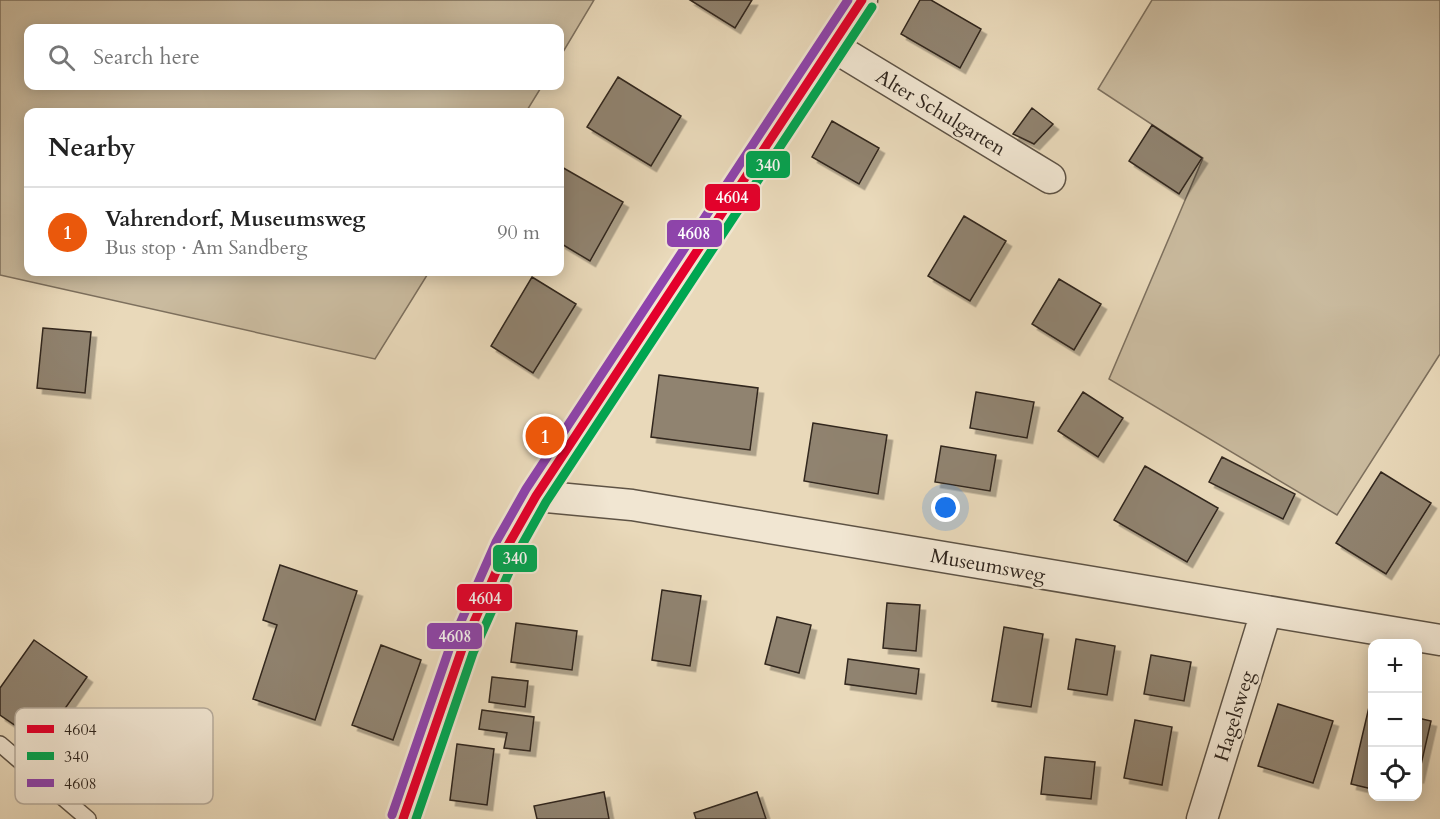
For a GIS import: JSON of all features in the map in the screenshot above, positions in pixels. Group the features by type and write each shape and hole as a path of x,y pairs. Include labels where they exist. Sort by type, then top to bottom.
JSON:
{"street":[{"path":"403,819 462,649 507,547 536,496 862,0"},
{"name":"Alter Schulgarten","path":"832,46 1050,178"},
{"name":"Museumsweg","path":"536,496 632,505 1440,640"},
{"name":"Hagelsweg","path":"1202,819 1266,612"}],"lane":[{"path":"0,744 15,757"},
{"path":"70,804 88,819"}],"shaded area":[{"path":"0,0 594,0 564,50 564,24 24,24 24,90 540,90 528,108 24,108 24,276 427,276 375,359 0,275"},
{"path":"1152,0 1440,0 1440,354 1337,515 1109,379 1203,158 1098,89"}],"building":[{"path":"690,0 752,0 735,28"},
{"path":"920,0 931,0 981,29 960,68 901,34"},
{"path":"618,77 681,116 651,166 587,127"},
{"path":"1032,108 1053,124 1034,144 1013,134"},
{"path":"832,121 879,148 859,184 812,157"},
{"path":"1152,125 1202,158 1179,194 1129,161"},
{"path":"564,168 623,202 590,261 564,245"},
{"path":"964,216 1006,241 970,301 928,276"},
{"path":"532,277 576,304 533,373 491,346"},
{"path":"1059,279 1101,304 1074,350 1032,324"},
{"path":"43,328 91,332 85,393 37,388"},
{"path":"659,375 758,388 750,450 651,437"},
{"path":"976,392 1034,402 1027,438 970,428"},
{"path":"1083,392 1123,418 1098,457 1058,431"},
{"path":"813,423 887,435 878,494 804,481"},
{"path":"941,446 996,455 990,491 935,482"},
{"path":"1222,457 1295,494 1283,519 1209,482"},
{"path":"1145,466 1218,508 1187,562 1114,520"},
{"path":"1381,472 1431,503 1386,574 1336,543"},
{"path":"280,565 357,591 315,720 253,699 277,625 263,620"},
{"path":"662,590 701,596 690,666 652,660"},
{"path":"887,603 920,605 916,651 883,648"},
{"path":"777,617 811,625 799,673 765,664"},
{"path":"516,623 577,631 572,670 511,662"},
{"path":"1004,627 1043,634 1031,707 992,701"},
{"path":"1076,639 1115,646 1107,695 1068,689"},
{"path":"34,640 87,677 65,708 15,708 15,725 0,715 0,688"},
{"path":"381,645 421,660 393,740 352,725"},
{"path":"1151,655 1191,662 1184,701 1144,694"},
{"path":"848,659 919,669 916,694 845,684"},
{"path":"492,677 528,681 525,707 489,702"},
{"path":"1278,704 1333,721 1313,783 1258,766"},
{"path":"482,710 534,717 530,751 504,748 507,733 479,729"},
{"path":"1368,711 1368,788 1351,784"},
{"path":"1422,719 1431,721 1422,760"},
{"path":"1135,720 1172,727 1162,785 1124,778"},
{"path":"457,744 494,749 487,805 450,800"},
{"path":"1045,757 1095,762 1091,799 1041,794"},
{"path":"604,792 609,819 537,819 534,806"},
{"path":"757,792 766,819 696,819 694,813"}],"transit line":[{"name":"4608","path":"392,815 451,644 496,542 526,489 848,0"},
{"name":"4604","path":"403,819 462,649 507,547 536,496 862,0"},
{"name":"340","path":"416,819 473,653 518,552 546,502 872,7"}],"place":[{"name":"Vahrendorf, Museumsweg","path":"545,436"}]}
